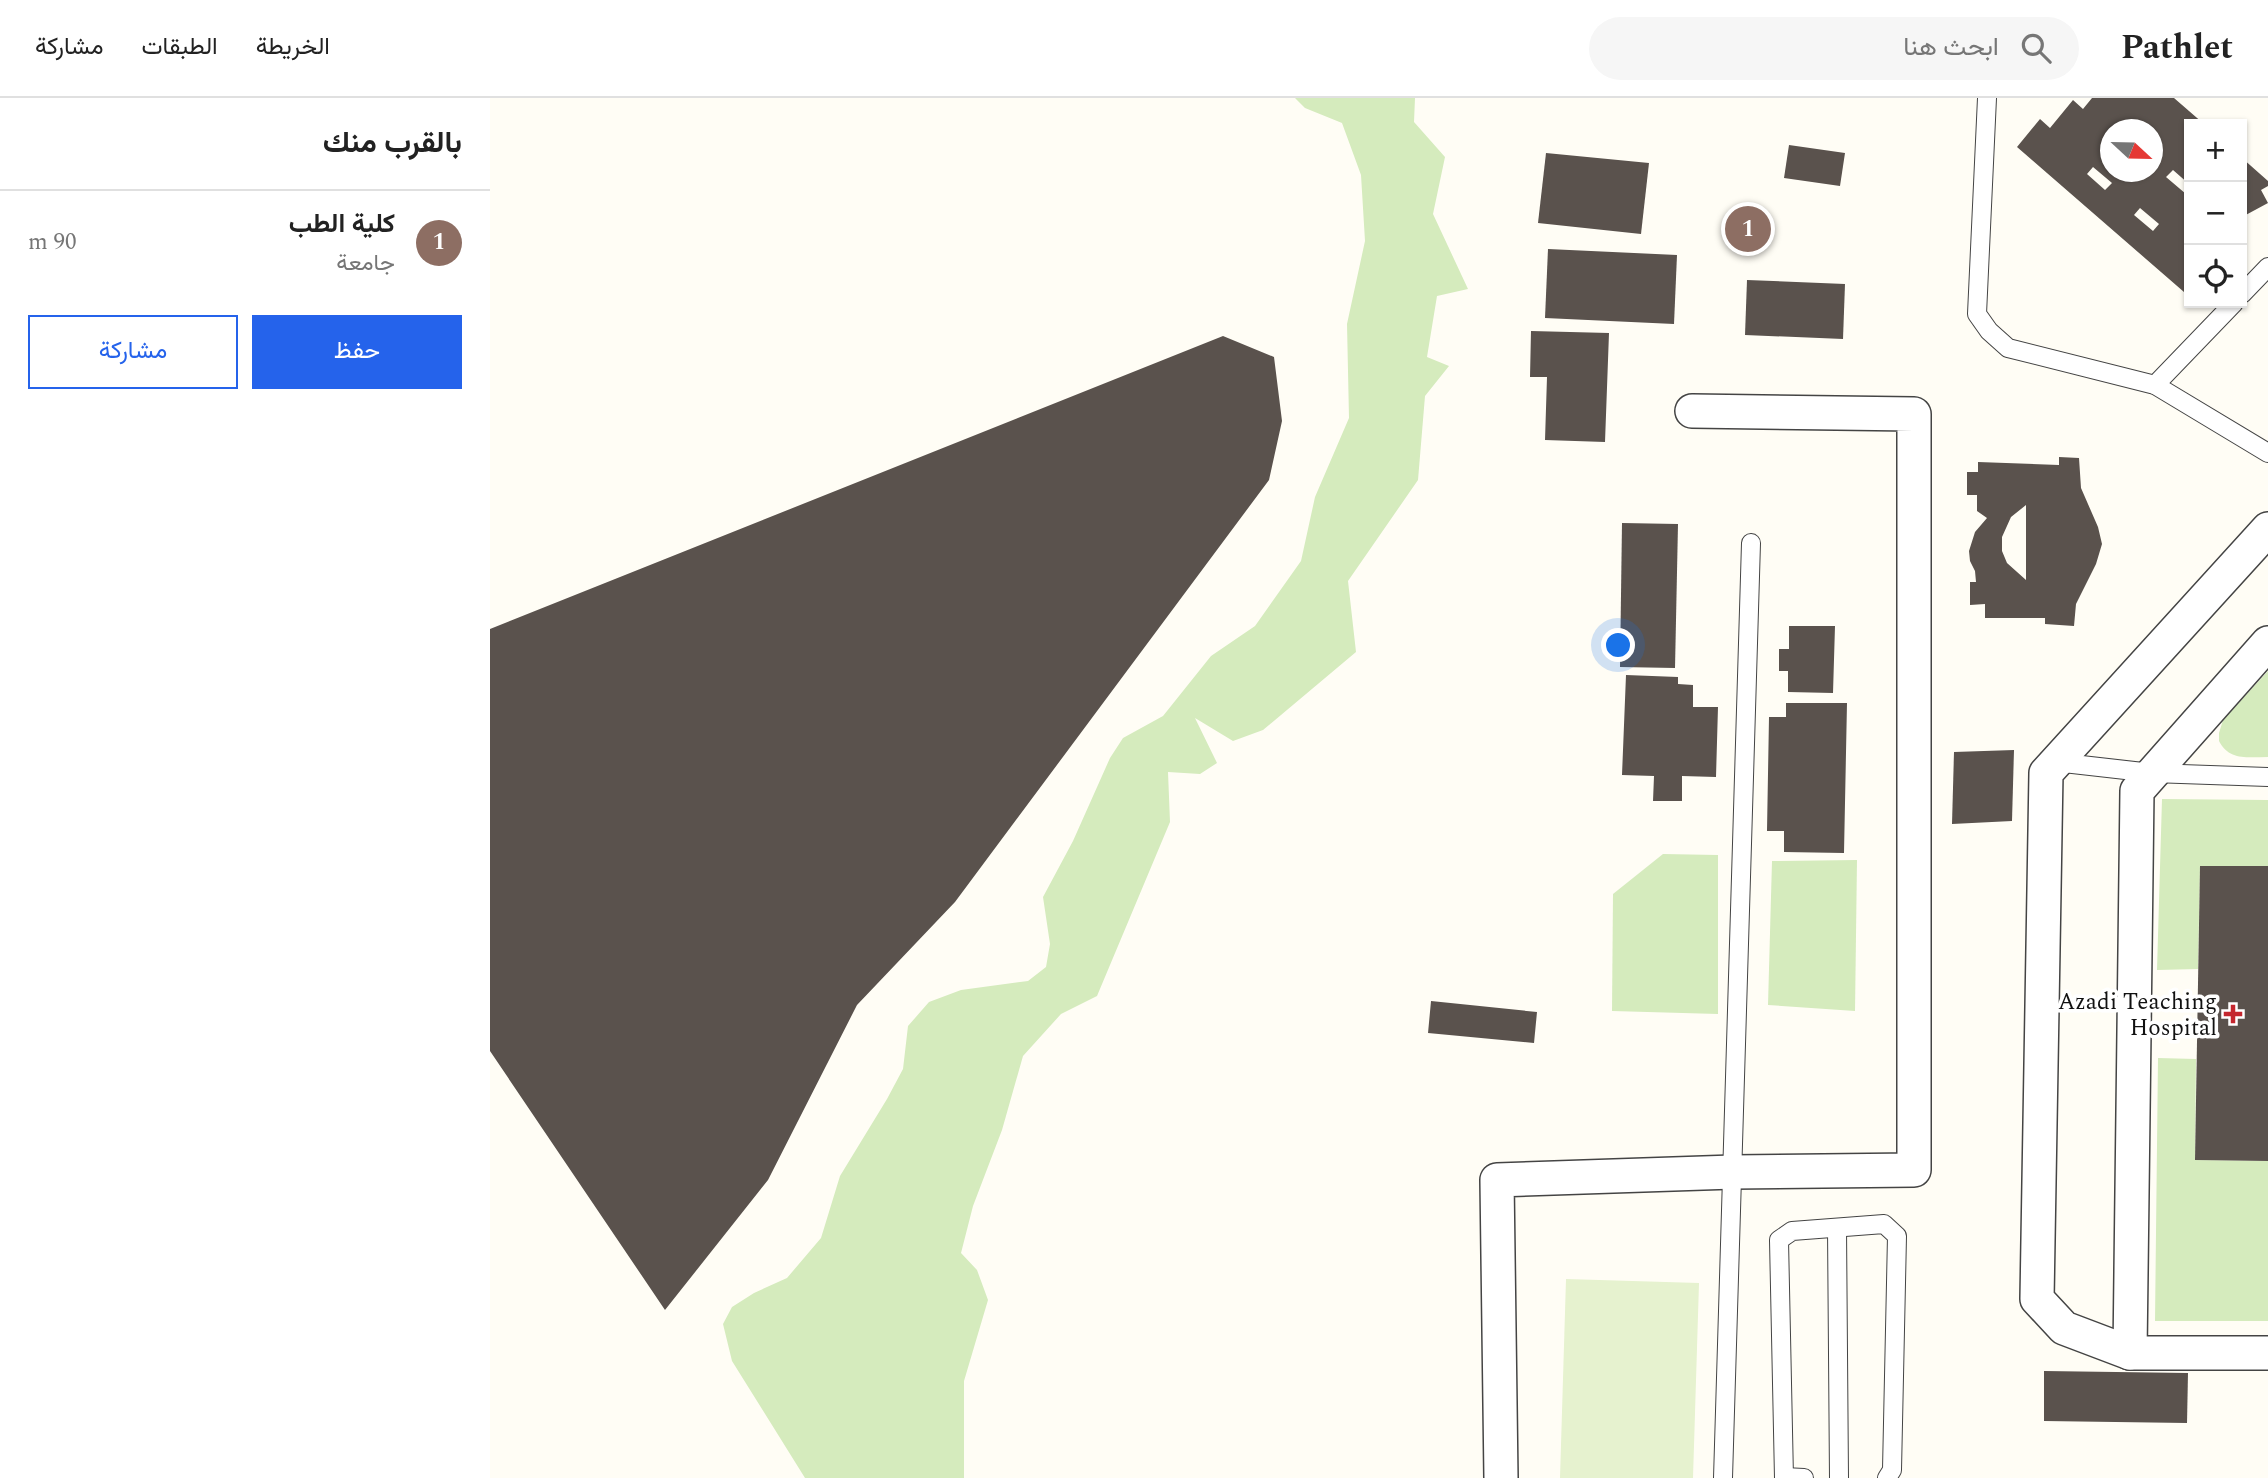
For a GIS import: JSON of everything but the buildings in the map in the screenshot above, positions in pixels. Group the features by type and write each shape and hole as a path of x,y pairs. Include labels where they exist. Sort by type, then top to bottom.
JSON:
{"street":[{"path":"1501,1478 1497,1180 1733,1172 1914,1170 1914,414 1692,411"},
{"path":"2268,529 2046,773 2037,1299 2064,1328 2130,1353 2268,1353"},
{"path":"2130,1353 2137,791 2268,643"}],"lane":[{"path":"1987,98 1977,314 1989,331 2008,348 2155,385 2268,453"},
{"path":"2247,289 2268,267"},
{"path":"2155,385 2229,308"},
{"path":"1723,1478 1751,542"},
{"path":"2056,762 2152,773 2268,776"},
{"path":"1804,1478 1784,1477 1779,1240 1792,1231 1884,1224 1897,1236 1892,1470 1887,1478"},
{"path":"1837,1228 1839,1478"}],"green space":[{"path":"1295,98 1415,98 1414,122 1445,157 1433,214 1468,289 1437,296 1427,357 1449,366 1425,396 1418,480 1348,581 1356,652 1263,730 1233,741 1195,718 1217,763 1200,774 1168,772 1170,822 1097,996 1061,1014 1023,1056 1002,1130 973,1206 961,1253 977,1270 988,1300 964,1381 964,1478 805,1478 732,1361 723,1324 732,1307 754,1293 787,1278 821,1238 840,1176 903,1069 908,1026 929,1002 961,990 1028,981 1046,967 1050,944 1043,897 1073,841 1110,758 1123,738 1163,716 1211,656 1255,626 1301,561 1315,497 1349,418 1347,324 1365,241 1361,175 1342,123 1305,108"},
{"path":"2268,671 2268,757 2234,755 2219,741 2223,720"},
{"path":"2162,799 2268,800 2268,866 2200,866 2198,969 2157,970"},
{"path":"1663,854 1718,855 1718,1014 1612,1011 1613,894"},
{"path":"1857,860 1855,1011 1768,1005 1772,861"},
{"path":"2158,1058 2196,1059 2195,1160 2268,1161 2268,1321 2155,1321"},
{"path":"1566,1279 1699,1283 1693,1478 1560,1478"}],"place":[{"name":"كلية الطب","path":"1748,229"},
{"name":"Azadi Teaching Hospital","path":"2233,1014"}]}
